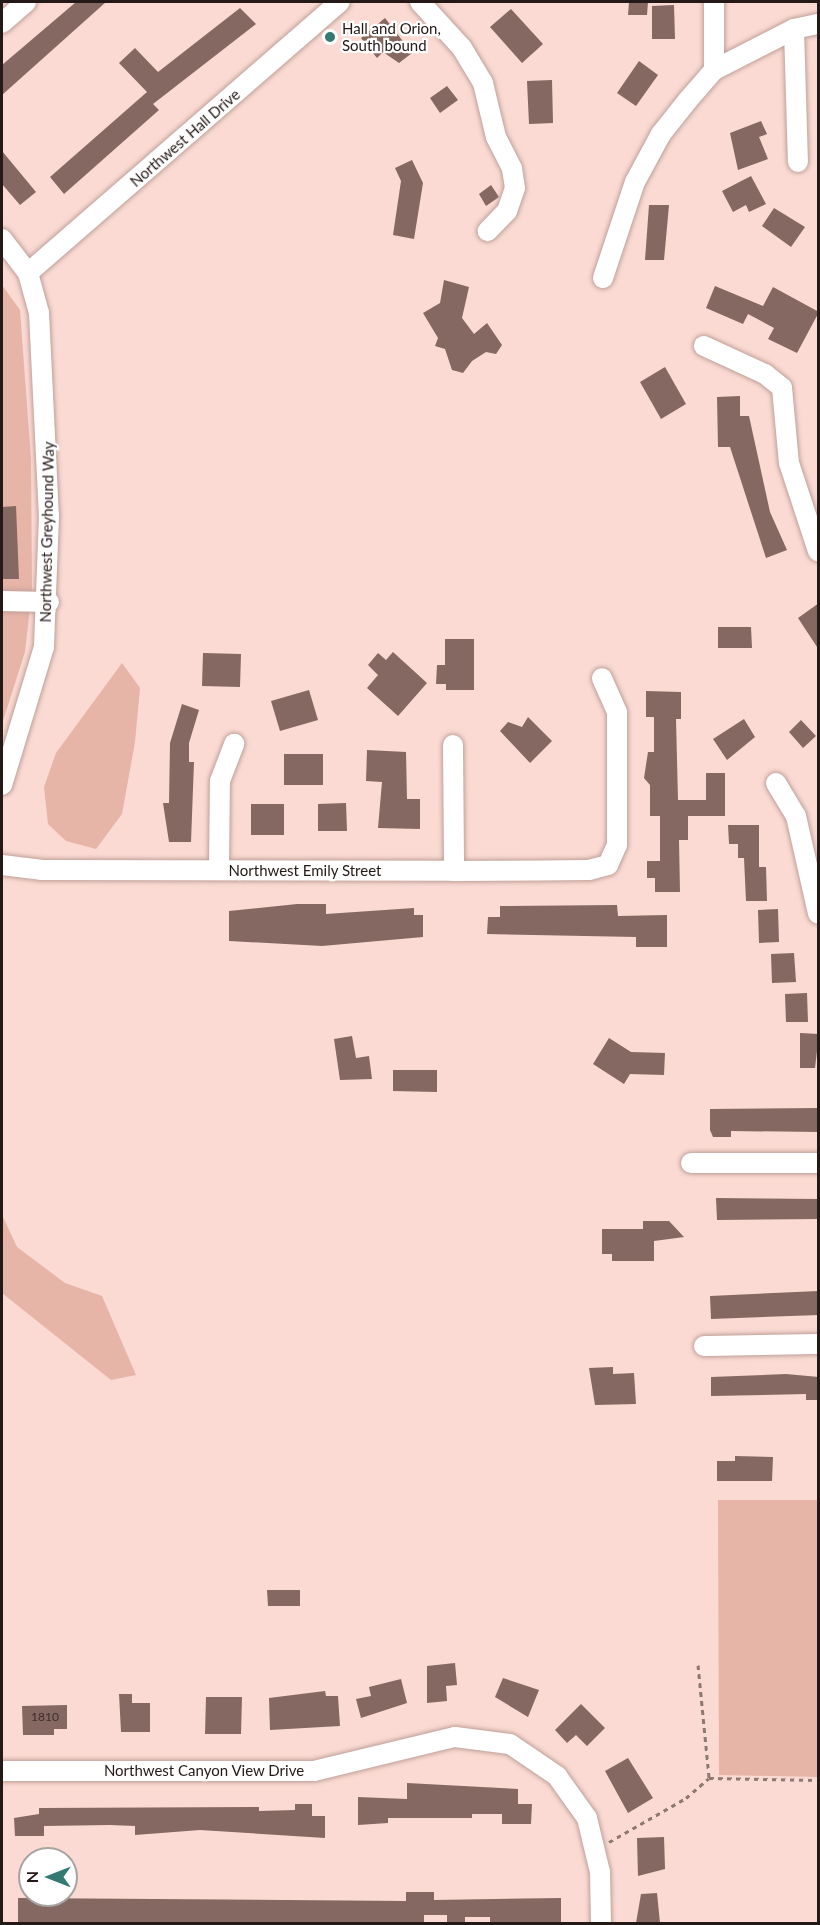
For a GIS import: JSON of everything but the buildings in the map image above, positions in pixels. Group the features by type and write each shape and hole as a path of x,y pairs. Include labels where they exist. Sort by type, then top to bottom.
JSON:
{"street":[{"path":"2,23 26,2"},
{"name":"Northwest Hall Drive","path":"28,273 340,2"},
{"path":"420,2 462,48 483,83 493,114 495,137 516,188 507,211 488,231"},
{"path":"714,2 714,70"},
{"path":"603,278 634,182 661,134 714,70 794,29 819,24"},
{"path":"794,29 798,162"},
{"path":"2,239 28,273"},
{"name":"Northwest Greyhound Way","path":"2,785 38,677 49,602 45,378 28,273"},
{"path":"704,346 765,374 782,388 788,410 789,463 819,551"},
{"path":"2,601 49,602"},
{"name":"Northwest Emily Street","path":"2,865 219,870 454,871 590,870 608,865 617,845 617,712 602,678"},
{"path":"219,870 220,782 234,744"},
{"path":"453,745 454,871"},
{"path":"776,783 796,816 819,914"},
{"path":"691,1163 819,1163"},
{"path":"704,1346 819,1344"},
{"name":"Northwest Canyon View Drive","path":"2,1771 315,1771 455,1737 510,1744 557,1776 587,1818 596,1848 601,1923"}],"path":[{"path":"698,1665 709,1778"},
{"path":"596,1848 686,1798 709,1778 819,1780"}],"shaded area":[{"path":"2,285 20,310 31,459 32,590 25,652 2,724"},
{"path":"122,663 140,688 135,742 122,814 96,849 66,841 48,824 44,787 56,753"},
{"path":"2,1215 17,1247 65,1283 102,1296 136,1375 111,1380 2,1293"},
{"path":"718,1500 818,1500 818,1777 719,1775"}],"place":[{"name":"Hall and Orion, South bound","path":"330,37"}]}
